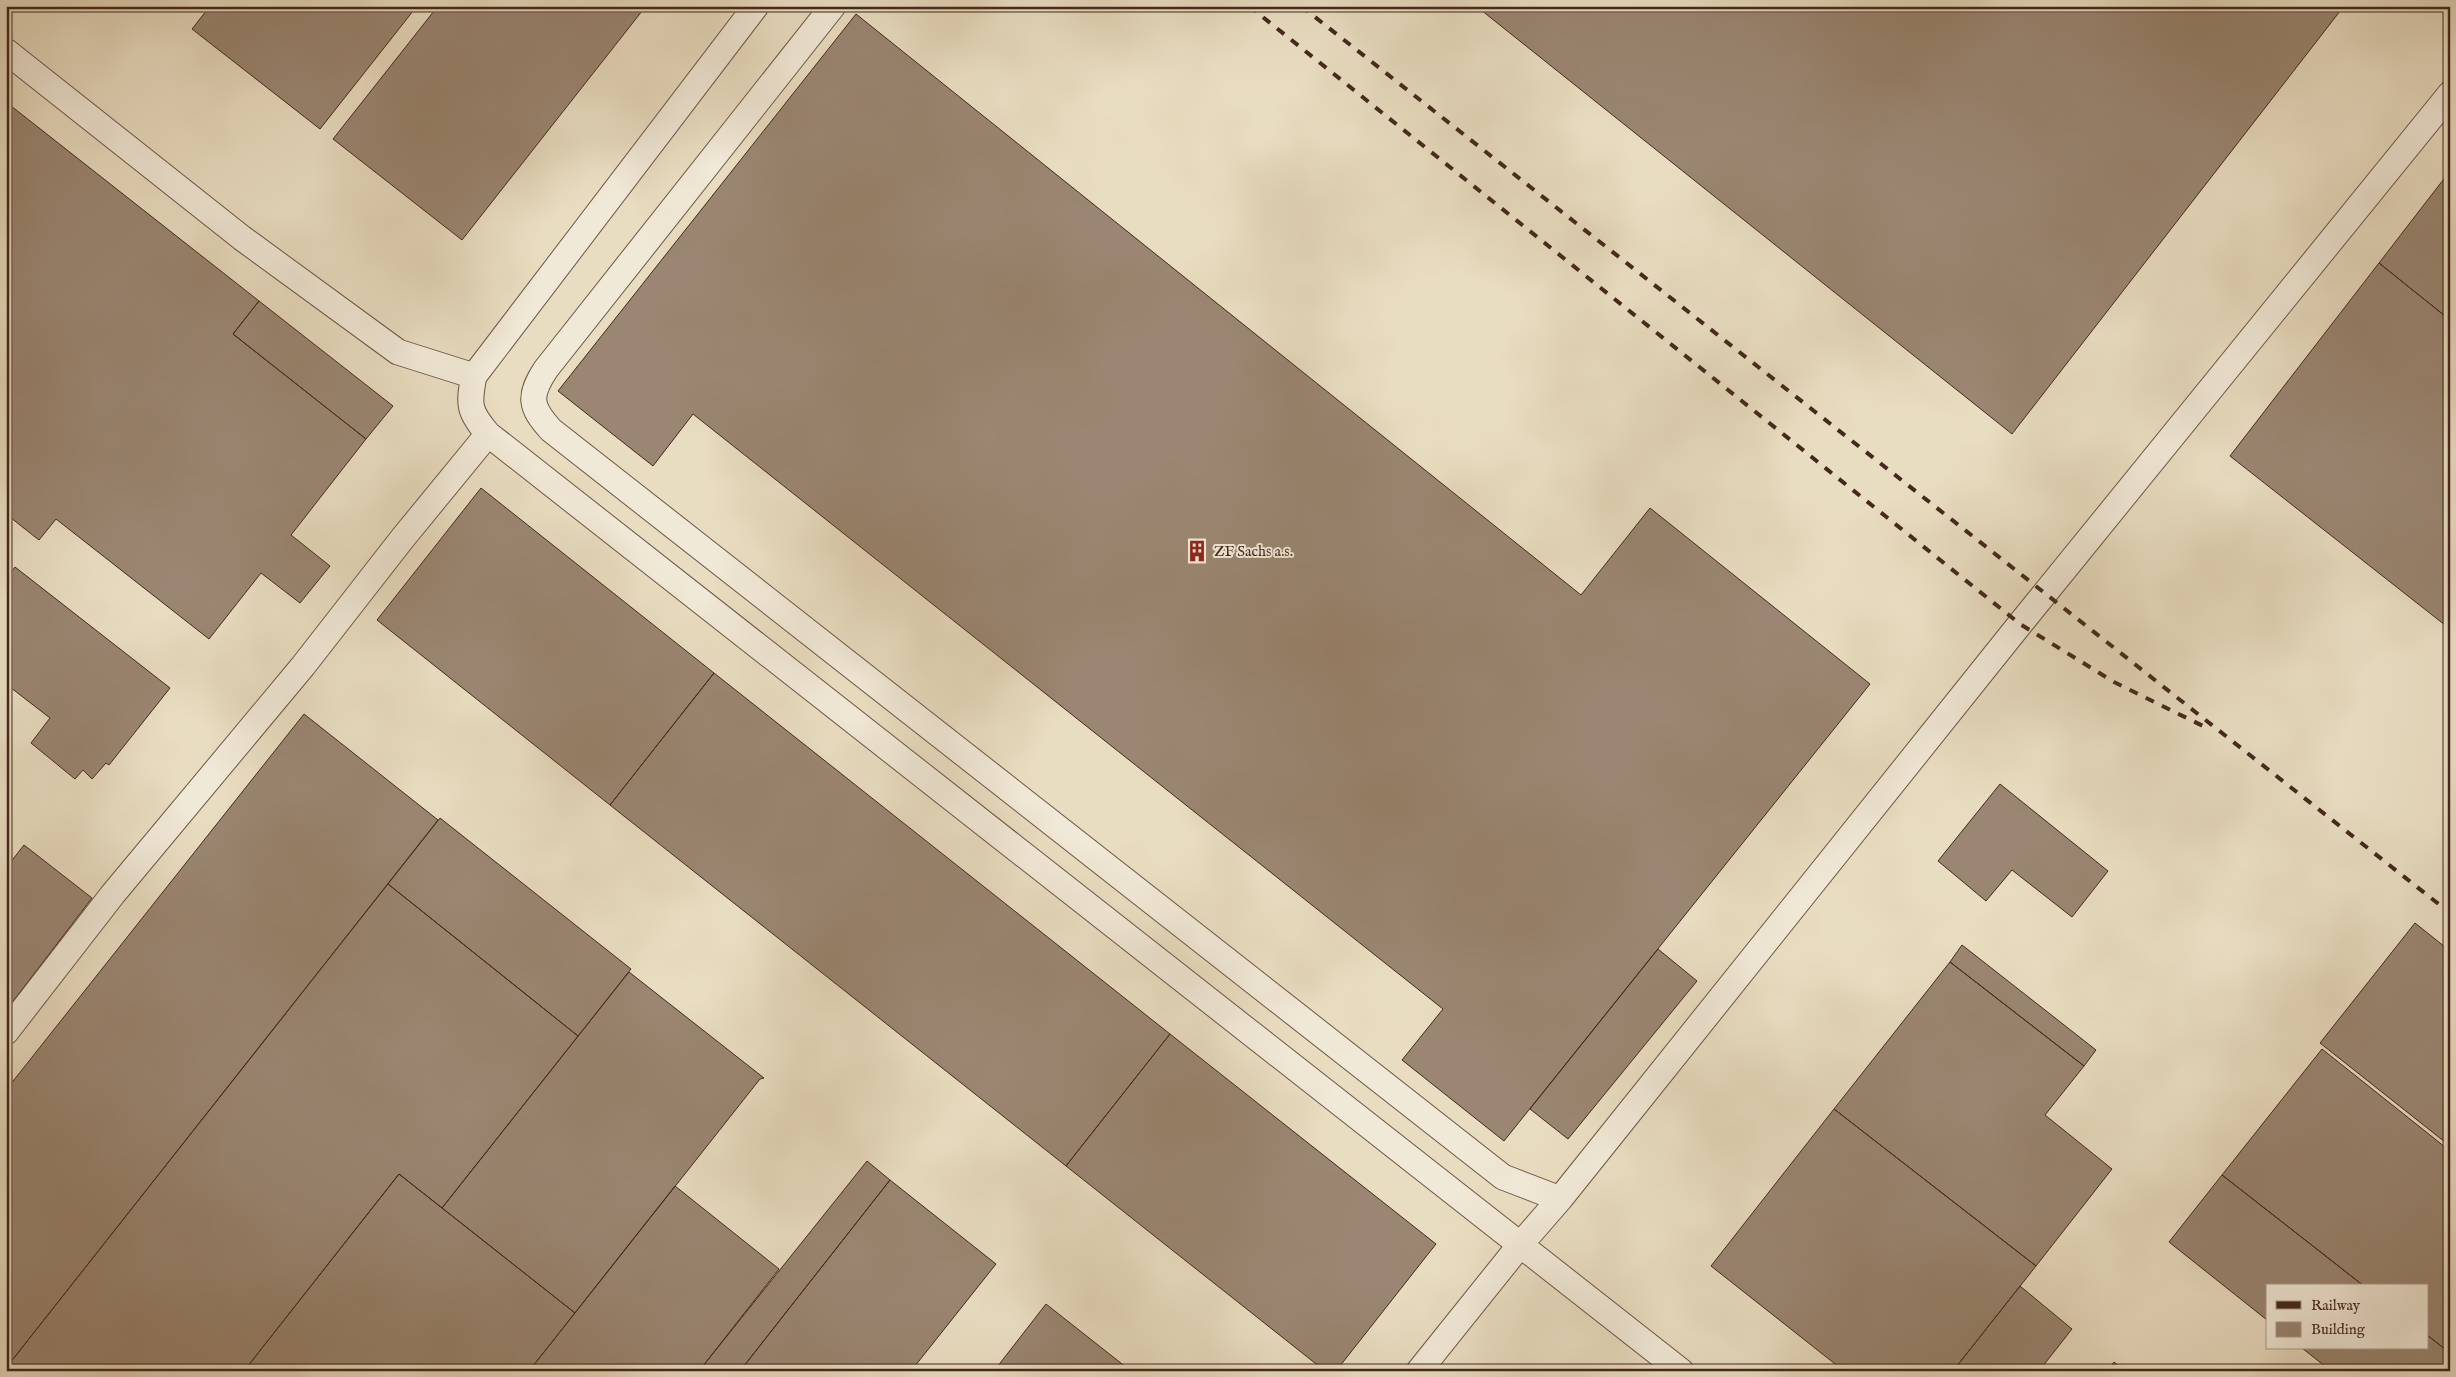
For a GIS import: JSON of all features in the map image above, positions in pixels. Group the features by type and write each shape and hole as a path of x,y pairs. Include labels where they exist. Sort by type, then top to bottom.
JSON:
{"lane":[{"path":"756,6 474,376 470,396 474,418 488,434 1681,1371"},
{"path":"833,6 546,369 536,384 533,398 537,415 551,430 1503,1177 1560,1199"},
{"path":"6,51 242,238 398,352 474,376"},
{"path":"1419,1371 1520,1245 1560,1199 2026,616 2450,94"},
{"path":"6,1032 113,894 303,666 402,539 488,434"}],"building":[{"path":"210,6 417,6 320,129 192,29"},
{"path":"438,6 646,6 462,240 333,139"},
{"path":"1476,6 2344,6 2012,434"},
{"name":"ZF Sachs a.s.","path":"856,14 1581,595 1650,508 1870,684 1504,1141 1402,1060 1443,1009 693,414 653,466 558,391"},
{"path":"6,102 259,301 233,334 366,439 291,535 330,566 300,603 261,573 209,639 56,519 39,540 6,514"},
{"path":"2450,171 2450,320 2379,263"},
{"path":"2379,263 2450,320 2450,629 2230,456"},
{"path":"259,301 393,406 366,439 233,334"},
{"path":"481,488 714,673 610,805 377,620"},
{"path":"15,567 170,688 109,765 106,763 92,779 83,770 75,779 31,743 50,718 6,684 6,579"},
{"path":"714,673 1170,1034 1066,1166 610,805"},
{"path":"304,714 438,820 6,1368 6,1090"},
{"path":"2000,784 2108,871 2072,917 2012,870 1986,901 1938,861"},
{"path":"440,818 631,969 578,1036 388,884"},
{"path":"24,845 92,898 11,1004 8,1001 6,1004 6,868"},
{"path":"388,884 578,1036 442,1208 399,1174 244,1371 6,1371 6,1368"},
{"path":"2415,923 2450,951 2450,1146 2320,1043"},
{"path":"1962,945 2096,1050 2084,1066 1950,962"},
{"path":"1658,949 1697,981 1568,1139 1530,1109"},
{"path":"1950,962 2084,1066 2045,1115 2112,1169 2036,1266 1834,1109"},
{"path":"629,972 764,1078 760,1079 575,1313 442,1208"},
{"path":"1170,1034 1436,1244 1336,1371 1325,1371 1066,1166"},
{"path":"2322,1049 2450,1151 2450,1353 2428,1336 2428,1284 2361,1284 2222,1175"},
{"path":"1834,1109 2036,1266 1953,1371 1844,1371 1711,1266"},
{"path":"867,1161 890,1180 740,1371 699,1371"},
{"path":"399,1174 575,1313 529,1371 244,1371"},
{"path":"2222,1175 2361,1284 2266,1284 2266,1319 2169,1242"},
{"path":"890,1180 996,1264 911,1371 740,1371"},
{"path":"675,1186 779,1269 699,1371 529,1371"},
{"path":"2020,1286 2072,1329 2039,1371 1953,1371"},
{"path":"1046,1304 1131,1371 994,1371"},
{"path":"2428,1336 2450,1353 2450,1371 2331,1371 2305,1350 2428,1350"},
{"path":"2114,1362 2125,1371 2108,1371"}],"railway":[{"path":"1249,6 2020,624 2114,682 2207,728"},
{"path":"1301,6 2450,913"}],"place":[{"name":"ZF Sachs a.s.","path":"1197,551"}]}
